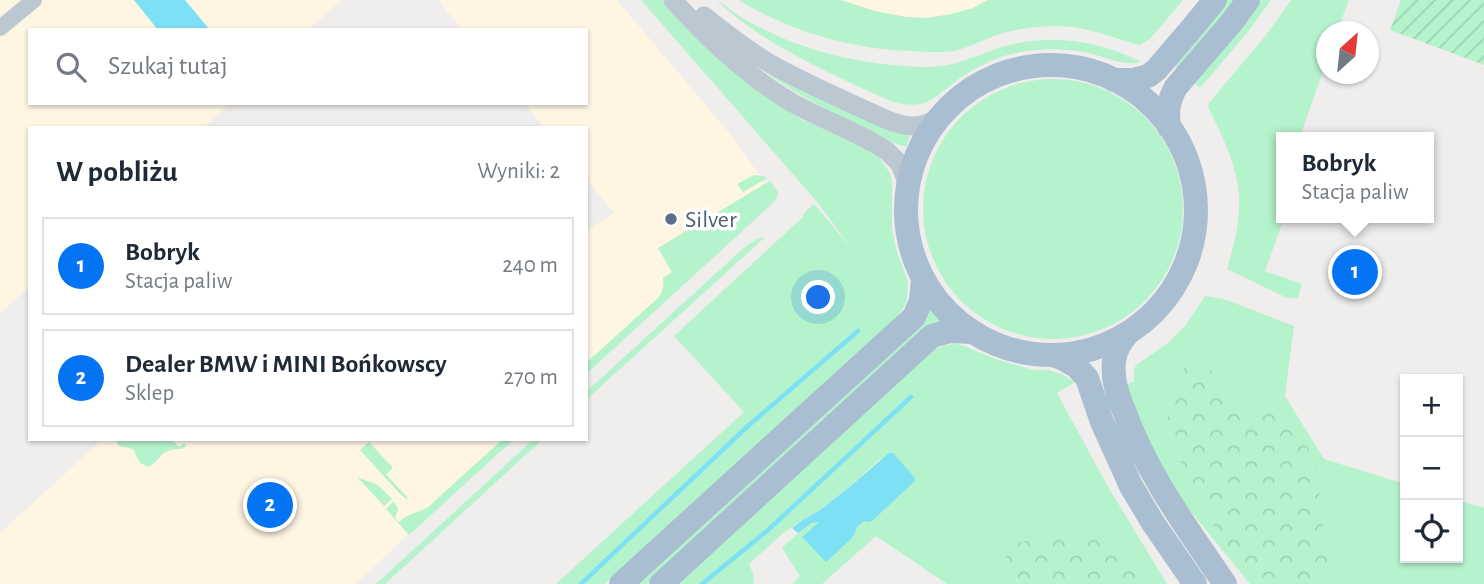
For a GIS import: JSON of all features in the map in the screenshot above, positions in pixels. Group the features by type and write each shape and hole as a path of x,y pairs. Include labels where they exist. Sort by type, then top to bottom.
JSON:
{"main road":[{"path":"1114,80 1142,78 1156,70 1215,0"},
{"path":"1169,127 1168,108 1171,96 1248,0"},
{"path":"1043,66 1068,66 1091,71 1114,80 1145,100 1169,127 1186,158 1193,182 1196,218 1193,242 1186,265 1168,297 1152,315 1128,333 1089,350 1053,355 1028,353 1005,348 972,332 944,308 923,279 908,233 908,185 919,150 941,116 974,87 996,76 1043,66"},
{"path":"621,584 914,317 921,301 923,279"},
{"path":"661,584 932,336 950,331 972,332"},
{"path":"1128,333 1115,354 1113,370 1128,422 1163,490 1225,584"},
{"path":"1053,355 1076,366 1087,378 1108,437 1131,486 1195,584"}],"street":[{"path":"0,28 33,0"},
{"path":"673,0 739,64 778,93 887,151 900,164 908,185"},
{"path":"687,0 753,53 822,90 903,125 923,125 941,116"}],"shaded area":[{"path":"0,0 341,0 310,28 28,28 28,105 228,105 205,126 28,126 28,288 0,313"},
{"path":"438,0 617,0 735,140 775,198 588,369 588,230 614,213 588,181 588,126 542,126 526,105 588,105 588,28 460,28"},
{"path":"816,0 1068,0 908,21"},
{"path":"101,441 510,441 355,584 0,584 0,533"}],"green space":[{"path":"641,0 663,0 690,30 770,100 803,120 871,150 878,156 890,173 892,182 892,229 908,281 907,299 895,319 605,584 556,584 744,412 674,336 814,204 852,249 818,203"},
{"path":"716,0 749,22 783,38 823,52 864,61 936,67 1019,43 1055,40 1108,48 1141,62 1121,62 1066,50 1020,52 976,68 927,102 904,104 893,102 846,81 778,46"},
{"path":"738,0 841,0 875,11 927,18 973,8 988,0 1183,0 1150,39 1140,45 1079,28 1049,26 1009,31 959,50 938,52 888,50 843,42 779,21"},
{"path":"1227,0 1236,0 1178,69 1173,64"},
{"path":"1261,0 1271,0 1200,88 1193,82"},
{"path":"1291,0 1349,0 1341,21 1316,21 1316,84 1318,84 1302,132 1276,132 1276,223 1282,223 1265,271 1302,284 1298,298 1287,298 1227,269 1237,229 1239,193 1230,154 1208,107 1266,35"},
{"path":"1401,0 1484,0 1484,65 1390,30"},
{"path":"750,61 910,137 906,147 821,107"},
{"path":"1053,79 1078,81 1114,94 1136,108 1154,126 1173,159 1181,184 1181,234 1168,270 1154,292 1136,310 1103,329 1078,337 1053,339 1028,337 992,324 970,310 952,292 933,259 925,234 923,209 925,184 938,148 952,126 970,108 1003,89 1028,81"},
{"path":"754,175 767,178 743,192 737,184"},
{"path":"770,181 778,192 773,203 588,372 588,361 659,297 663,278 672,272 658,248"},
{"path":"764,237 588,398 588,390 746,246"},
{"path":"1205,296 1224,299 1294,326 1285,396 1324,459 1400,482 1400,563 1463,563 1463,502 1484,508 1484,584 1334,584 1327,561 1251,414 1238,414 1219,377 1167,422 1187,482 1225,544 1264,584 1250,584 1170,486 1155,460 1126,385 1134,381 1136,365 1168,343 1185,326"},
{"path":"928,310 942,323 647,584 634,584"},
{"path":"959,344 1001,361 1034,370 1049,370 1075,382 1057,393 1107,485 1167,584 1149,584 1133,560 1006,570 1021,584 947,584 876,536 822,584 792,584 800,576 782,548 804,528 821,521 808,531 853,534 864,521 881,458 819,511 783,533 749,564 753,584 676,584 934,350"},
{"path":"1194,356 1219,377 1238,414 1251,414 1267,404 1294,415 1317,469 1327,561 1334,584 1264,584 1225,544 1187,482 1167,422 1175,380"},
{"path":"116,441 173,441 179,447 184,443 186,446 165,452 149,467 140,463 133,449 119,446"},
{"path":"501,441 512,441 409,535 386,509 394,501 398,509 395,518 399,522 427,508"},
{"path":"532,441 541,441 385,584 376,584"},
{"path":"369,442 393,468 386,474 407,499 360,450"},
{"path":"357,477 378,485 392,499 384,506"},
{"path":"1109,534 1133,560 1149,584 1021,584 1006,570 1006,545 1059,535"}],"water":[{"path":"134,0 185,0 208,28 156,28"},
{"path":"889,453 893,453 915,481 872,521 864,521 858,526 852,538 826,562 802,537 819,522 812,523 798,533 792,528 819,511"}],"waterway":[{"path":"581,584 748,426 858,331"},
{"path":"702,584 768,530 911,397"}],"place":[{"name":"Silver","path":"671,219"},
{"name":"Bobryk","path":"1355,272"},
{"name":"Dealer BMW i MINI Bońkowscy","path":"270,505"}]}
